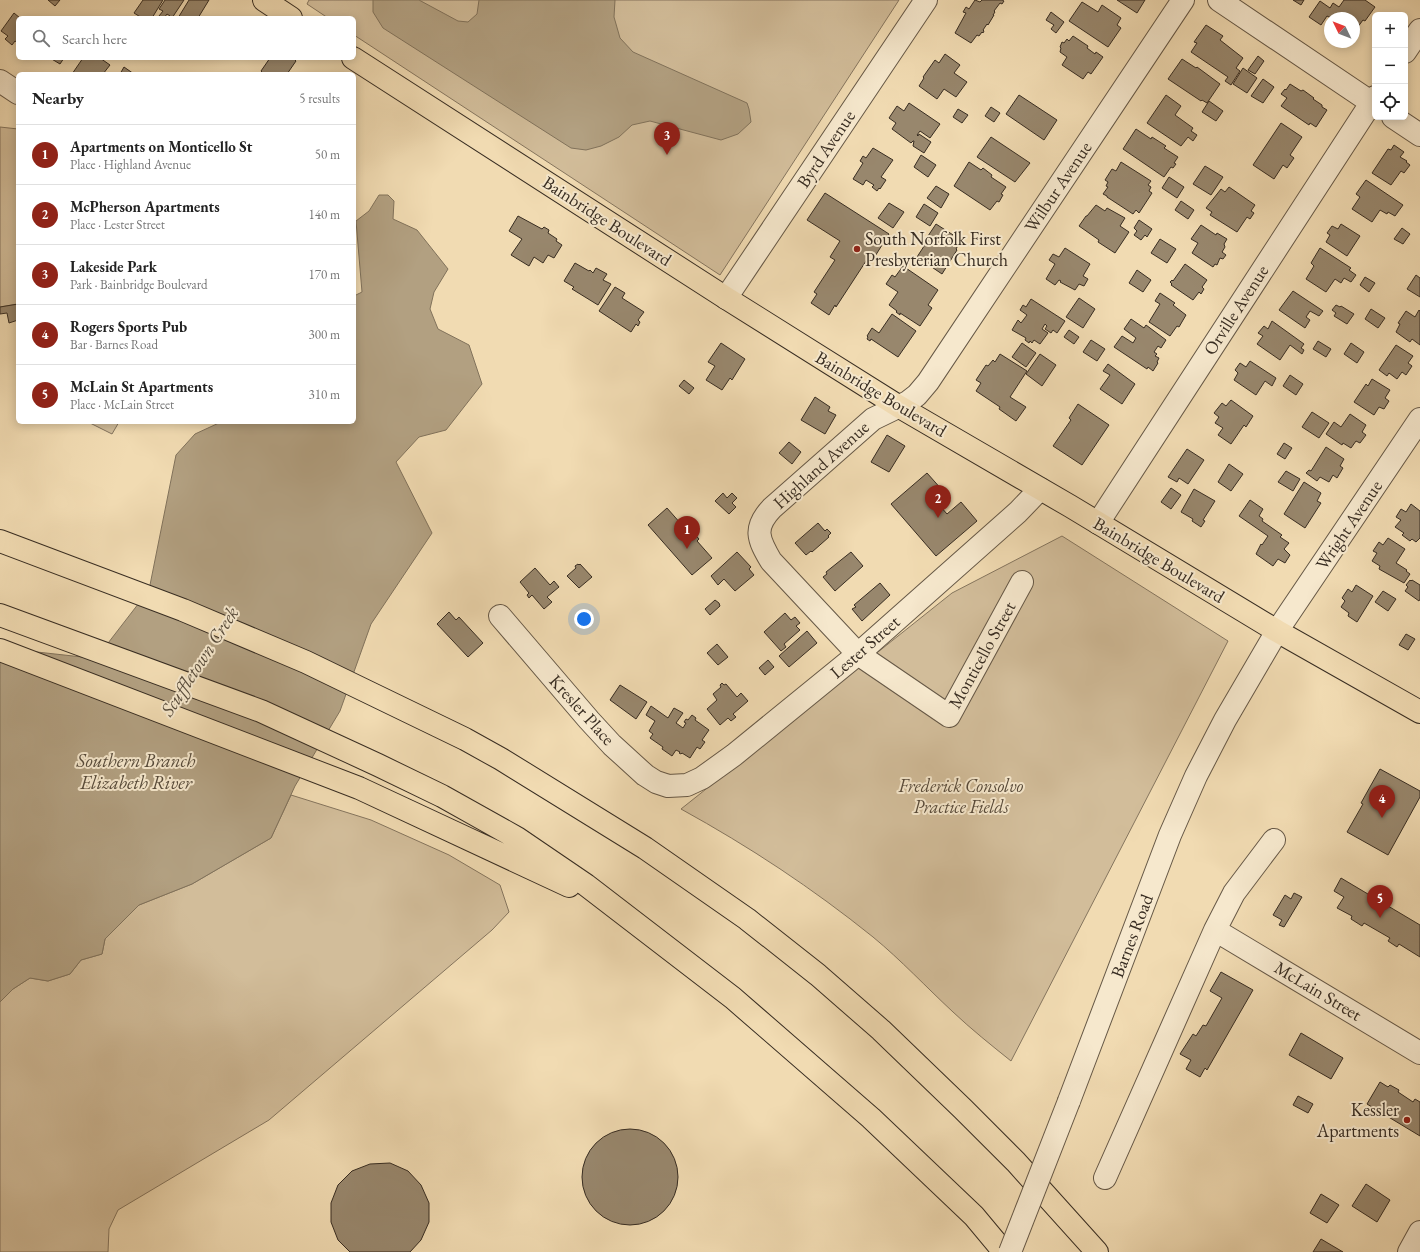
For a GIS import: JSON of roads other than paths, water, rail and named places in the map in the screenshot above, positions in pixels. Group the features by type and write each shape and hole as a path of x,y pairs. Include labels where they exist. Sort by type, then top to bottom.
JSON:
{"main road":[{"name":"Bainbridge Boulevard","path":"356,60 726,298 898,406 1098,523 1277,631 1420,712"},
{"path":"0,541 183,610 306,662 465,739 508,763 645,848 747,918 818,975 881,1030 1016,1162 1097,1252"},
{"path":"0,615 261,711 442,796 517,838 586,885 732,998 871,1118 974,1216 1004,1252"},
{"path":"0,650 359,788 614,907"}],"street":[{"name":"Byrd Avenue","path":"726,298 926,0"},
{"name":"Wilbur Avenue","path":"898,406 908,402 917,395 928,382 1183,0"},
{"path":"1218,0 1372,100"},
{"path":"1408,48 1420,30"},
{"path":"0,81 16,92"},
{"name":"Orville Avenue","path":"1098,523 1372,104"},
{"path":"1398,120 1420,135"},
{"name":"Highland Avenue","path":"858,654 771,561 762,546 759,527 772,508 873,418 898,406"},
{"name":"Wright Avenue","path":"1277,631 1420,419"},
{"name":"Lester Street","path":"678,786 687,785 702,778 727,760 858,654 1018,512 1040,489"},
{"name":"Monticello Street","path":"858,654 948,716 1022,582"},
{"name":"Kresler Place","path":"500,616 612,745 645,775 656,782 668,786 678,786"},
{"name":"Barnes Road","path":"1010,1252 1167,843 1196,776 1225,720 1277,631"},
{"path":"1104,1178 1215,930 1234,893 1274,840"},
{"name":"McLain Street","path":"1215,930 1420,1053"},
{"path":"1408,1252 1420,1232"}],"water":[{"path":"373,0 419,0 458,21 468,22 477,14 479,0 615,0 614,17 620,38 633,52 747,103 751,122 738,134 721,140 650,121 632,125 619,137 601,146 586,150 571,148 383,28 373,12"},
{"name":"Southern Branch Elizabeth River","path":"379,195 388,195 394,201 393,219 417,230 448,269 434,292 430,309 438,329 469,345 482,384 446,430 419,437 396,462 432,533 371,624 340,711 295,786 271,838 192,884 139,905 105,939 102,954 81,960 70,974 48,981 30,978 13,989 0,1002 0,656 10,649 82,657 105,647 149,590 176,455 195,434 217,424 356,424 356,295 362,292 356,221 369,211"}],"place":[{"name":"Lakeside Park","path":"667,155"},
{"name":"South Norfolk First Presbyterian Church","path":"857,249"},
{"name":"McPherson Apartments","path":"938,518"},
{"name":"Apartments on Monticello St","path":"687,549"},
{"name":"Rogers Sports Pub","path":"1382,818"},
{"name":"McLain St Apartments","path":"1380,918"},
{"name":"Kessler Apartments","path":"1407,1120"}],"water label":[{"name":"Scuffletown Creek","path":"199,661"}],"park label":[{"name":"Frederick Consolvo Practice Fields","path":"961,796"}]}
